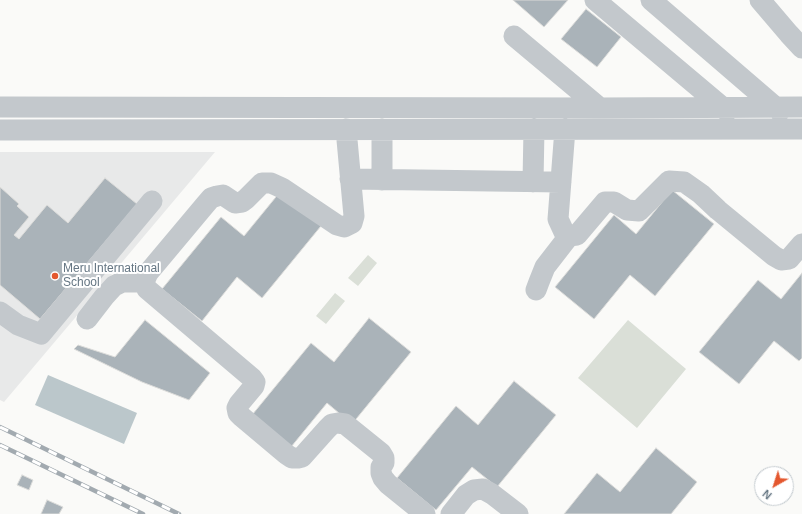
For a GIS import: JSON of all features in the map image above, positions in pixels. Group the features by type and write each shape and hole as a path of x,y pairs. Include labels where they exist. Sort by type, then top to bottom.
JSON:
{"street":[{"path":"595,0 722,107 752,129"},
{"path":"651,0 802,129"},
{"path":"760,0 802,48"},
{"path":"514,36 600,108"},
{"path":"0,107 802,107"},
{"path":"346,129 354,216 352,224 344,227 337,225 282,188 271,183 262,183 242,202 235,203 224,195 211,198 148,273 144,282 147,289 252,378 255,382 254,386 238,404 238,412 280,450 292,458 302,457 332,424 345,424 381,453 384,458 381,473 388,484 425,514"},
{"path":"382,129 382,180"},
{"path":"533,182 534,129"},
{"path":"565,129 558,219 564,232 569,236"},
{"path":"0,130 802,129"},
{"path":"350,179 561,182"},
{"path":"536,290 545,267 569,236 577,235 605,202 614,202 627,210 639,211 669,181 684,182 701,194 718,210 774,256 781,260 789,259 802,244"},
{"path":"0,312 18,325 41,334 152,201"},
{"path":"87,319 114,286 122,282 144,282"},
{"path":"451,514 466,495 474,490 483,489 518,514"}],"shaded area":[{"name":"Meru International School","path":"0,152 215,152 4,402 0,400"},
{"path":"368,255 377,263 358,286 348,278"},
{"path":"335,293 345,301 326,324 316,316"},
{"path":"628,320 686,369 637,428 578,378"},
{"path":"48,375 137,413 124,444 35,405"}],"building":[{"path":"513,0 568,0 544,27"},
{"path":"586,9 621,37 597,67 561,39"},
{"path":"105,178 137,204 40,319 0,285 0,187 19,204 17,206 29,217 14,235 19,239 47,205 68,223"},
{"path":"672,190 714,224 655,296 630,275 594,319 555,287 614,215 636,234"},
{"path":"280,192 321,226 262,298 237,277 202,321 162,289 221,217 244,236"},
{"path":"802,273 802,358 799,361 774,341 739,384 699,352 758,280 781,299"},
{"path":"369,318 411,352 352,424 327,403 291,447 252,415 311,343 334,362"},
{"path":"145,320 210,373 189,400 142,382 74,349 78,345 115,357"},
{"path":"514,381 556,415 497,487 472,467 436,510 397,478 456,406 478,425"},
{"path":"656,448 697,482 671,514 564,514 597,473 620,492"},
{"path":"22,475 33,480 29,490 17,485"},
{"path":"47,500 63,507 59,514 41,514"}],"railway":[{"path":"0,427 179,514"},
{"path":"0,445 143,514"}],"place":[{"name":"Meru International School","path":"55,276"}]}
